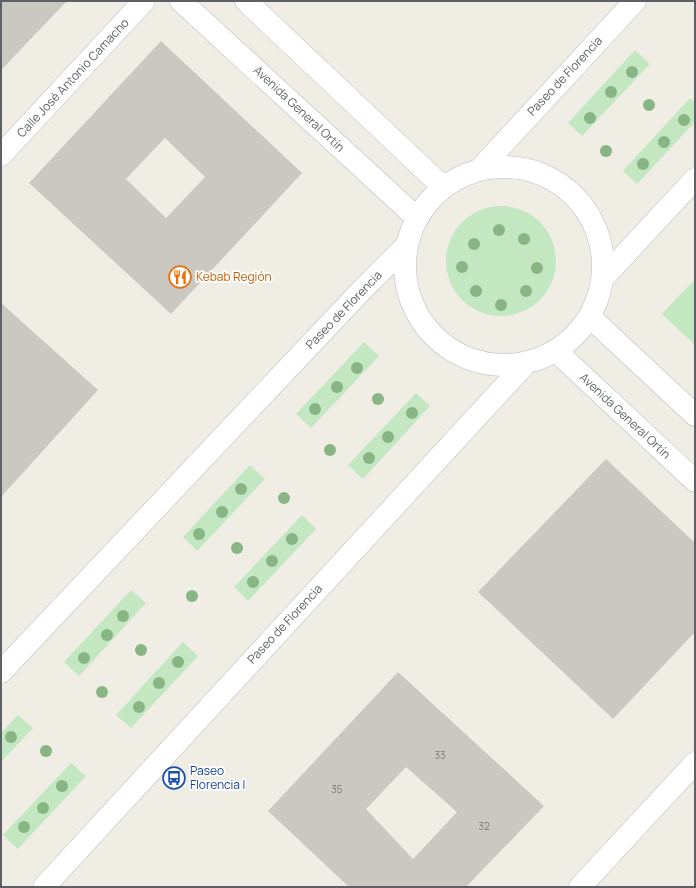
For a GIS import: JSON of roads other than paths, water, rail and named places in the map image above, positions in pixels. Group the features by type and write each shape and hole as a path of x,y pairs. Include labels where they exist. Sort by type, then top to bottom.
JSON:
{"street":[{"name":"Calle José Antonio Camacho","path":"1,155 144,1"},
{"name":"Avenida General Ortín","path":"181,1 418,218"},
{"path":"246,1 443,187"},
{"name":"Paseo de Florencia","path":"480,169 635,1"},
{"path":"502,166 523,168 544,174 562,185 578,199 590,216 599,236 604,256 601,291 590,317 575,336 556,351 527,362 505,365 483,363 462,356 443,344 427,329 415,310 408,289 405,267 407,244 409,235 424,206 443,187 454,180 480,169 502,166"},
{"path":"603,278 695,179"},
{"name":"Paseo de Florencia","path":"1,672 407,244"},
{"path":"590,317 695,415"},
{"name":"Avenida General Ortín","path":"556,351 695,481"},
{"name":"Paseo de Florencia","path":"44,887 527,362"},
{"path":"580,887 695,763"}],"place":[{"name":"Kebab Región","path":"180,277"},
{"name":"Paseo Florencia I","path":"174,778"}]}
